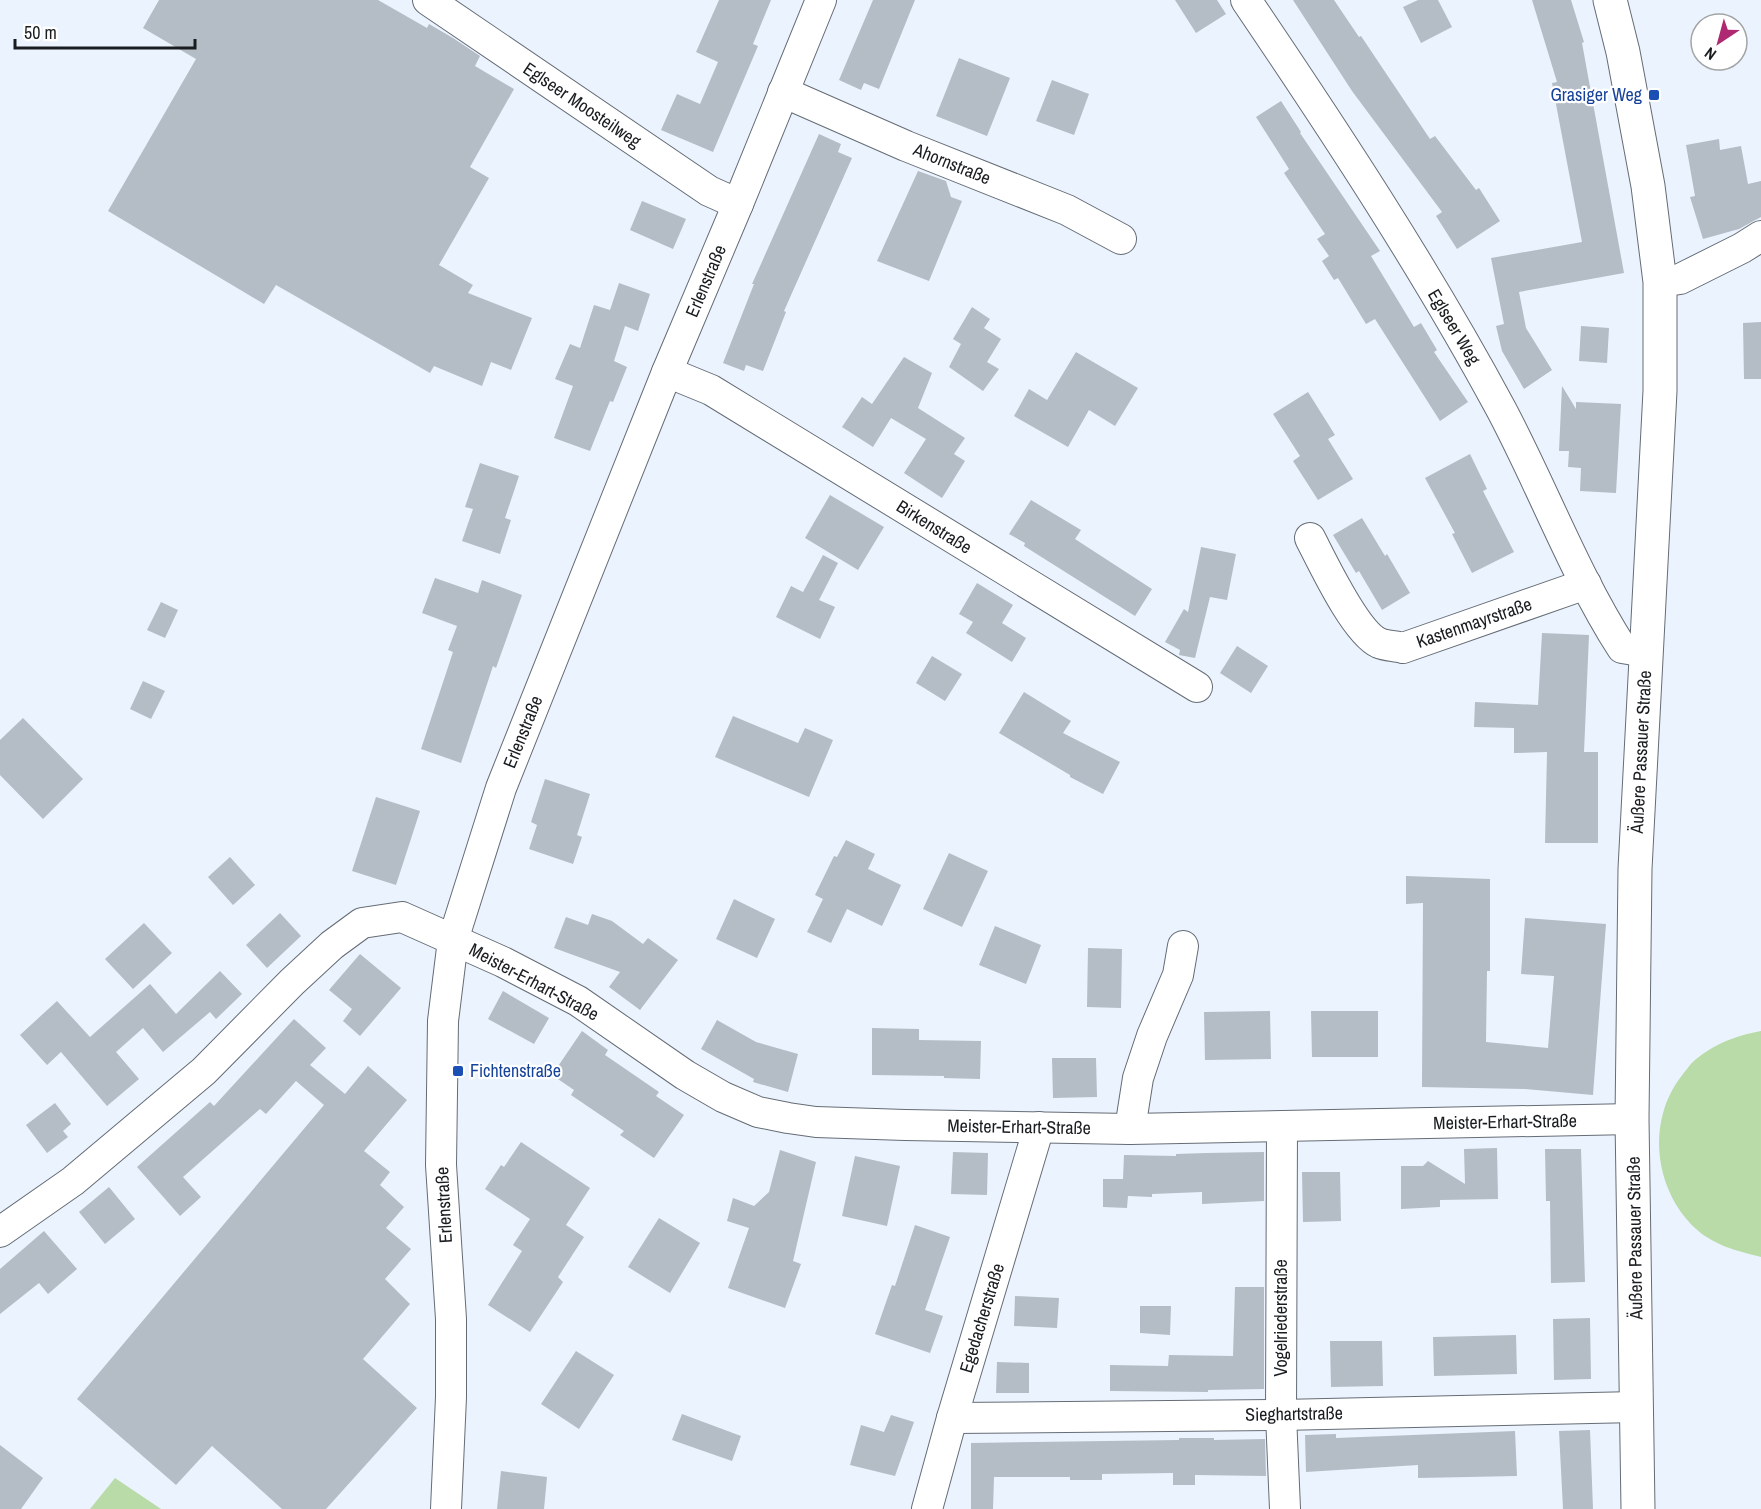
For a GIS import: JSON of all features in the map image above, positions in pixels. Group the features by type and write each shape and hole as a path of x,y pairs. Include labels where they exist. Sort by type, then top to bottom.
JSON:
{"main road":[{"name":"Äußere Passauer Straße","path":"1610,0 1623,52 1648,186 1660,282 1660,391 1635,869 1632,1119 1638,1509"}],"street":[{"name":"Eglseer Moosteilweg","path":"428,0 709,191 738,204"},
{"name":"Erlenstraße","path":"446,1509 451,1397 451,1319 441,1165 443,1021 453,940 501,788 821,0"},
{"name":"Eglseer Weg","path":"1246,0 1370,188 1473,357 1503,412 1600,613 1622,648 1646,652"},
{"name":"Ahornstraße","path":"783,92 906,146 1067,210 1120,239"},
{"path":"1660,282 1680,279 1761,236"},
{"name":"Birkenstraße","path":"668,372 711,390 1197,687"},
{"name":"Kastenmayrstraße","path":"1310,538 1340,596 1361,626 1379,643 1402,648 1586,584"},
{"path":"0,1232 73,1181 204,1071 292,982 332,945 362,923 402,916 453,940"},
{"name":"Meister-Erhart-Straße","path":"453,940 503,962 578,1001 685,1075 723,1096 758,1112 816,1122 1130,1129 1632,1119"},
{"path":"1130,1129 1138,1078 1152,1036 1178,975 1183,946"},
{"name":"Vogelriederstraße","path":"1282,1127 1281,1415 1285,1509"},
{"name":"Egedacherstraße","path":"927,1509 1039,1128"},
{"name":"Sieghartstraße","path":"952,1418 1281,1415 1636,1407"}],"green space":[{"path":"1761,1031 1761,1257 1717,1243 1695,1228 1681,1212 1664,1175 1659,1135 1669,1095 1693,1062 1726,1041"},
{"path":"115,1478 161,1509 90,1509"}],"building":[{"path":"159,0 378,0 427,28 429,24 453,38 480,56 475,66 514,89 470,167 489,178 439,265 473,285 468,293 532,318 511,370 491,362 482,386 434,366 430,373 276,285 264,304 108,211 196,59 143,28"},
{"path":"719,0 771,0 753,44 758,46 713,152 661,130 677,94 700,104 718,62 696,52"},
{"path":"873,0 915,0 879,89 864,83 861,90 839,80"},
{"path":"1175,0 1217,0 1226,14 1196,33"},
{"path":"1293,0 1334,0 1430,139 1435,136 1476,190 1479,188 1500,221 1457,249 1436,216 1442,212 1352,91"},
{"path":"1418,0 1438,0 1452,27 1421,43 1403,7"},
{"path":"1532,0 1571,0 1584,42 1582,43 1624,273 1519,292 1526,328 1552,370 1524,389 1502,351 1496,326 1504,324 1491,258 1582,242 1552,83 1557,82"},
{"path":"959,58 1010,78 987,136 936,116"},
{"path":"1052,80 1089,94 1074,135 1036,121"},
{"path":"1281,101 1380,251 1371,256 1414,327 1421,323 1437,350 1434,352 1468,402 1440,421 1375,319 1366,324 1338,278 1334,280 1322,261 1329,256 1317,239 1325,234 1284,173 1289,169 1256,117"},
{"path":"819,134 841,144 838,152 852,158 784,311 786,312 763,371 746,365 744,371 723,363 754,284 752,284"},
{"path":"1719,139 1720,150 1741,146 1748,184 1761,181 1761,217 1739,229 1703,239 1690,197 1695,196 1686,145"},
{"path":"918,171 946,181 951,197 962,201 929,281 877,261"},
{"path":"642,201 686,219 673,249 630,230"},
{"path":"619,283 650,294 638,331 625,326 614,361 627,367 613,402 610,401 590,451 554,438 573,386 555,379 570,344 580,348 594,305 610,310"},
{"path":"972,307 990,319 984,328 1001,339 987,362 999,369 983,391 949,367 961,344 953,339"},
{"path":"1761,322 1761,379 1744,379 1743,323"},
{"path":"1581,326 1609,328 1607,363 1579,361"},
{"path":"1076,352 1138,388 1115,426 1089,410 1068,447 1014,416 1029,389 1047,400"},
{"path":"904,357 932,373 918,408 965,438 954,454 965,461 942,498 904,473 926,439 891,418 873,447 842,427 862,397 872,404"},
{"path":"1562,386 1576,409 1576,402 1621,404 1616,493 1580,491 1581,468 1568,467 1569,451 1559,451"},
{"path":"1308,392 1335,435 1328,439 1353,479 1318,500 1293,461 1300,456 1273,414"},
{"path":"1470,454 1487,489 1483,491 1514,552 1472,573 1452,534 1455,533 1425,478"},
{"path":"480,463 519,476 505,518 511,520 500,554 462,541 473,509 465,507"},
{"path":"830,495 884,527 858,570 805,538"},
{"path":"1031,500 1081,530 1075,539 1152,589 1135,616 1024,546 1025,543 1009,534"},
{"path":"1362,518 1410,593 1382,610 1359,571 1356,573 1333,535"},
{"path":"1201,547 1236,554 1227,600 1210,597 1195,658 1179,655 1180,650 1165,642 1184,609 1188,612"},
{"path":"823,555 838,563 819,600 835,607 820,639 776,617 791,586 803,592"},
{"path":"435,578 478,593 482,580 522,595 496,668 493,666 461,763 421,749 453,652 448,650 457,626 422,613"},
{"path":"977,583 1013,605 1002,623 1026,638 1012,662 966,633 973,622 959,614"},
{"path":"161,602 178,610 165,638 147,630"},
{"path":"1542,633 1589,635 1584,752 1598,752 1598,843 1545,843 1547,752 1514,753 1514,728 1474,727 1475,702 1538,705"},
{"path":"1237,646 1268,666 1251,693 1220,673"},
{"path":"932,656 962,674 945,701 916,683"},
{"path":"143,681 165,691 151,719 130,709"},
{"path":"1024,692 1071,721 1063,733 1120,762 1103,794 1070,777 999,733"},
{"path":"733,716 798,743 805,728 833,740 809,797 715,757"},
{"path":"23,718 83,779 43,819 0,775 0,740"},
{"path":"545,779 590,794 577,835 582,837 573,864 529,849 537,825 531,822"},
{"path":"376,797 420,811 396,885 352,871"},
{"path":"846,840 875,854 868,869 901,885 882,926 847,909 831,943 807,932 823,899 815,895 834,856 837,857"},
{"path":"949,853 988,871 962,927 923,909"},
{"path":"230,857 255,885 233,905 208,877"},
{"path":"1406,876 1490,879 1490,971 1487,971 1486,1042 1548,1048 1554,976 1521,974 1525,918 1606,924 1593,1095 1525,1089 1422,1087 1423,903 1406,904"},
{"path":"734,899 775,919 757,958 716,939"},
{"path":"280,913 301,936 267,968 246,945"},
{"path":"592,914 612,921 643,944 648,938 678,960 640,1010 609,987 620,972 554,948 566,917 588,925"},
{"path":"144,923 172,953 133,989 105,959"},
{"path":"995,926 1041,945 1026,984 979,965"},
{"path":"1088,948 1122,949 1121,1008 1087,1007"},
{"path":"360,954 401,988 360,1036 343,1021 352,1009 329,990"},
{"path":"220,971 242,994 216,1019 210,1012 163,1052 143,1028 116,1052 139,1079 107,1106 61,1052 47,1065 20,1035 57,1001 90,1037 150,984 176,1014"},
{"path":"503,991 549,1018 534,1044 488,1019"},
{"path":"1270,1011 1271,1059 1205,1060 1204,1012"},
{"path":"1311,1011 1378,1011 1378,1057 1312,1057"},
{"path":"294,1019 326,1048 310,1065 345,1094 368,1066 407,1100 364,1151 390,1172 380,1185 404,1207 386,1228 411,1249 385,1279 410,1304 363,1359 417,1408 326,1509 282,1509 212,1446 176,1485 77,1399 324,1105 296,1081 266,1114 260,1109 183,1177 201,1197 180,1216 137,1167 210,1102 214,1106"},
{"path":"717,1020 756,1042 798,1054 788,1092 753,1082 754,1079 701,1049"},
{"path":"872,1028 919,1029 919,1040 981,1041 980,1079 872,1075"},
{"path":"582,1031 608,1050 605,1055 659,1092 656,1096 684,1115 654,1158 620,1135 624,1131 571,1095 574,1090 552,1075"},
{"path":"1052,1058 1096,1058 1097,1097 1053,1098"},
{"path":"55,1103 71,1124 63,1131 68,1137 47,1153 26,1125"},
{"path":"521,1142 590,1188 566,1225 584,1237 558,1277 563,1282 530,1332 488,1305 522,1251 513,1245 530,1219 485,1189 501,1165 504,1167"},
{"path":"1497,1148 1498,1199 1440,1200 1440,1207 1401,1209 1401,1166 1423,1166 1428,1161 1465,1184 1464,1149"},
{"path":"1545,1149 1581,1149 1585,1282 1551,1283 1550,1201 1546,1201"},
{"path":"780,1150 816,1162 793,1261 801,1264 785,1308 728,1288 749,1228 727,1221 733,1198 754,1206 769,1192"},
{"path":"953,1152 988,1153 987,1195 951,1194"},
{"path":"1264,1152 1264,1201 1202,1204 1202,1192 1152,1194 1152,1197 1128,1196 1127,1208 1103,1207 1103,1179 1123,1179 1124,1155 1176,1156 1176,1154"},
{"path":"855,1156 900,1166 887,1226 842,1216"},
{"path":"1302,1172 1340,1172 1341,1221 1303,1222"},
{"path":"109,1187 135,1219 105,1244 79,1212"},
{"path":"659,1218 700,1243 670,1293 628,1267"},
{"path":"915,1225 950,1237 925,1310 943,1316 930,1353 875,1334 892,1285 895,1286"},
{"path":"44,1231 77,1269 48,1294 39,1283 0,1314 0,1269"},
{"path":"1235,1287 1264,1287 1264,1389 1208,1390 1208,1392 1110,1391 1110,1365 1168,1366 1169,1355 1233,1356"},
{"path":"1015,1296 1059,1298 1057,1328 1014,1326"},
{"path":"1140,1306 1171,1306 1170,1335 1140,1333"},
{"path":"1590,1318 1591,1379 1554,1380 1553,1319"},
{"path":"1516,1335 1517,1374 1434,1376 1433,1337"},
{"path":"1330,1341 1382,1341 1383,1386 1331,1387"},
{"path":"576,1351 614,1375 579,1429 541,1404"},
{"path":"997,1362 1029,1363 1029,1393 996,1393"},
{"path":"682,1414 741,1436 732,1461 672,1440"},
{"path":"891,1415 914,1422 895,1476 850,1465 861,1425 884,1432"},
{"path":"1590,1430 1593,1509 1563,1509 1559,1431"},
{"path":"1515,1431 1517,1476 1418,1478 1418,1465 1306,1472 1305,1435 1336,1434 1336,1438"},
{"path":"1179,1438 1265,1439 1266,1476 1195,1475 1195,1485 1173,1485 1173,1473 1102,1474 1102,1480 1070,1480 1070,1477 994,1477 993,1509 971,1509 971,1443 1179,1440"},
{"path":"0,1445 43,1478 21,1509 0,1509"},
{"path":"501,1471 547,1477 544,1509 497,1509"}],"place":[{"name":"Grasiger Weg","path":"1654,95"},
{"name":"Fichtenstraße","path":"458,1071"}]}
